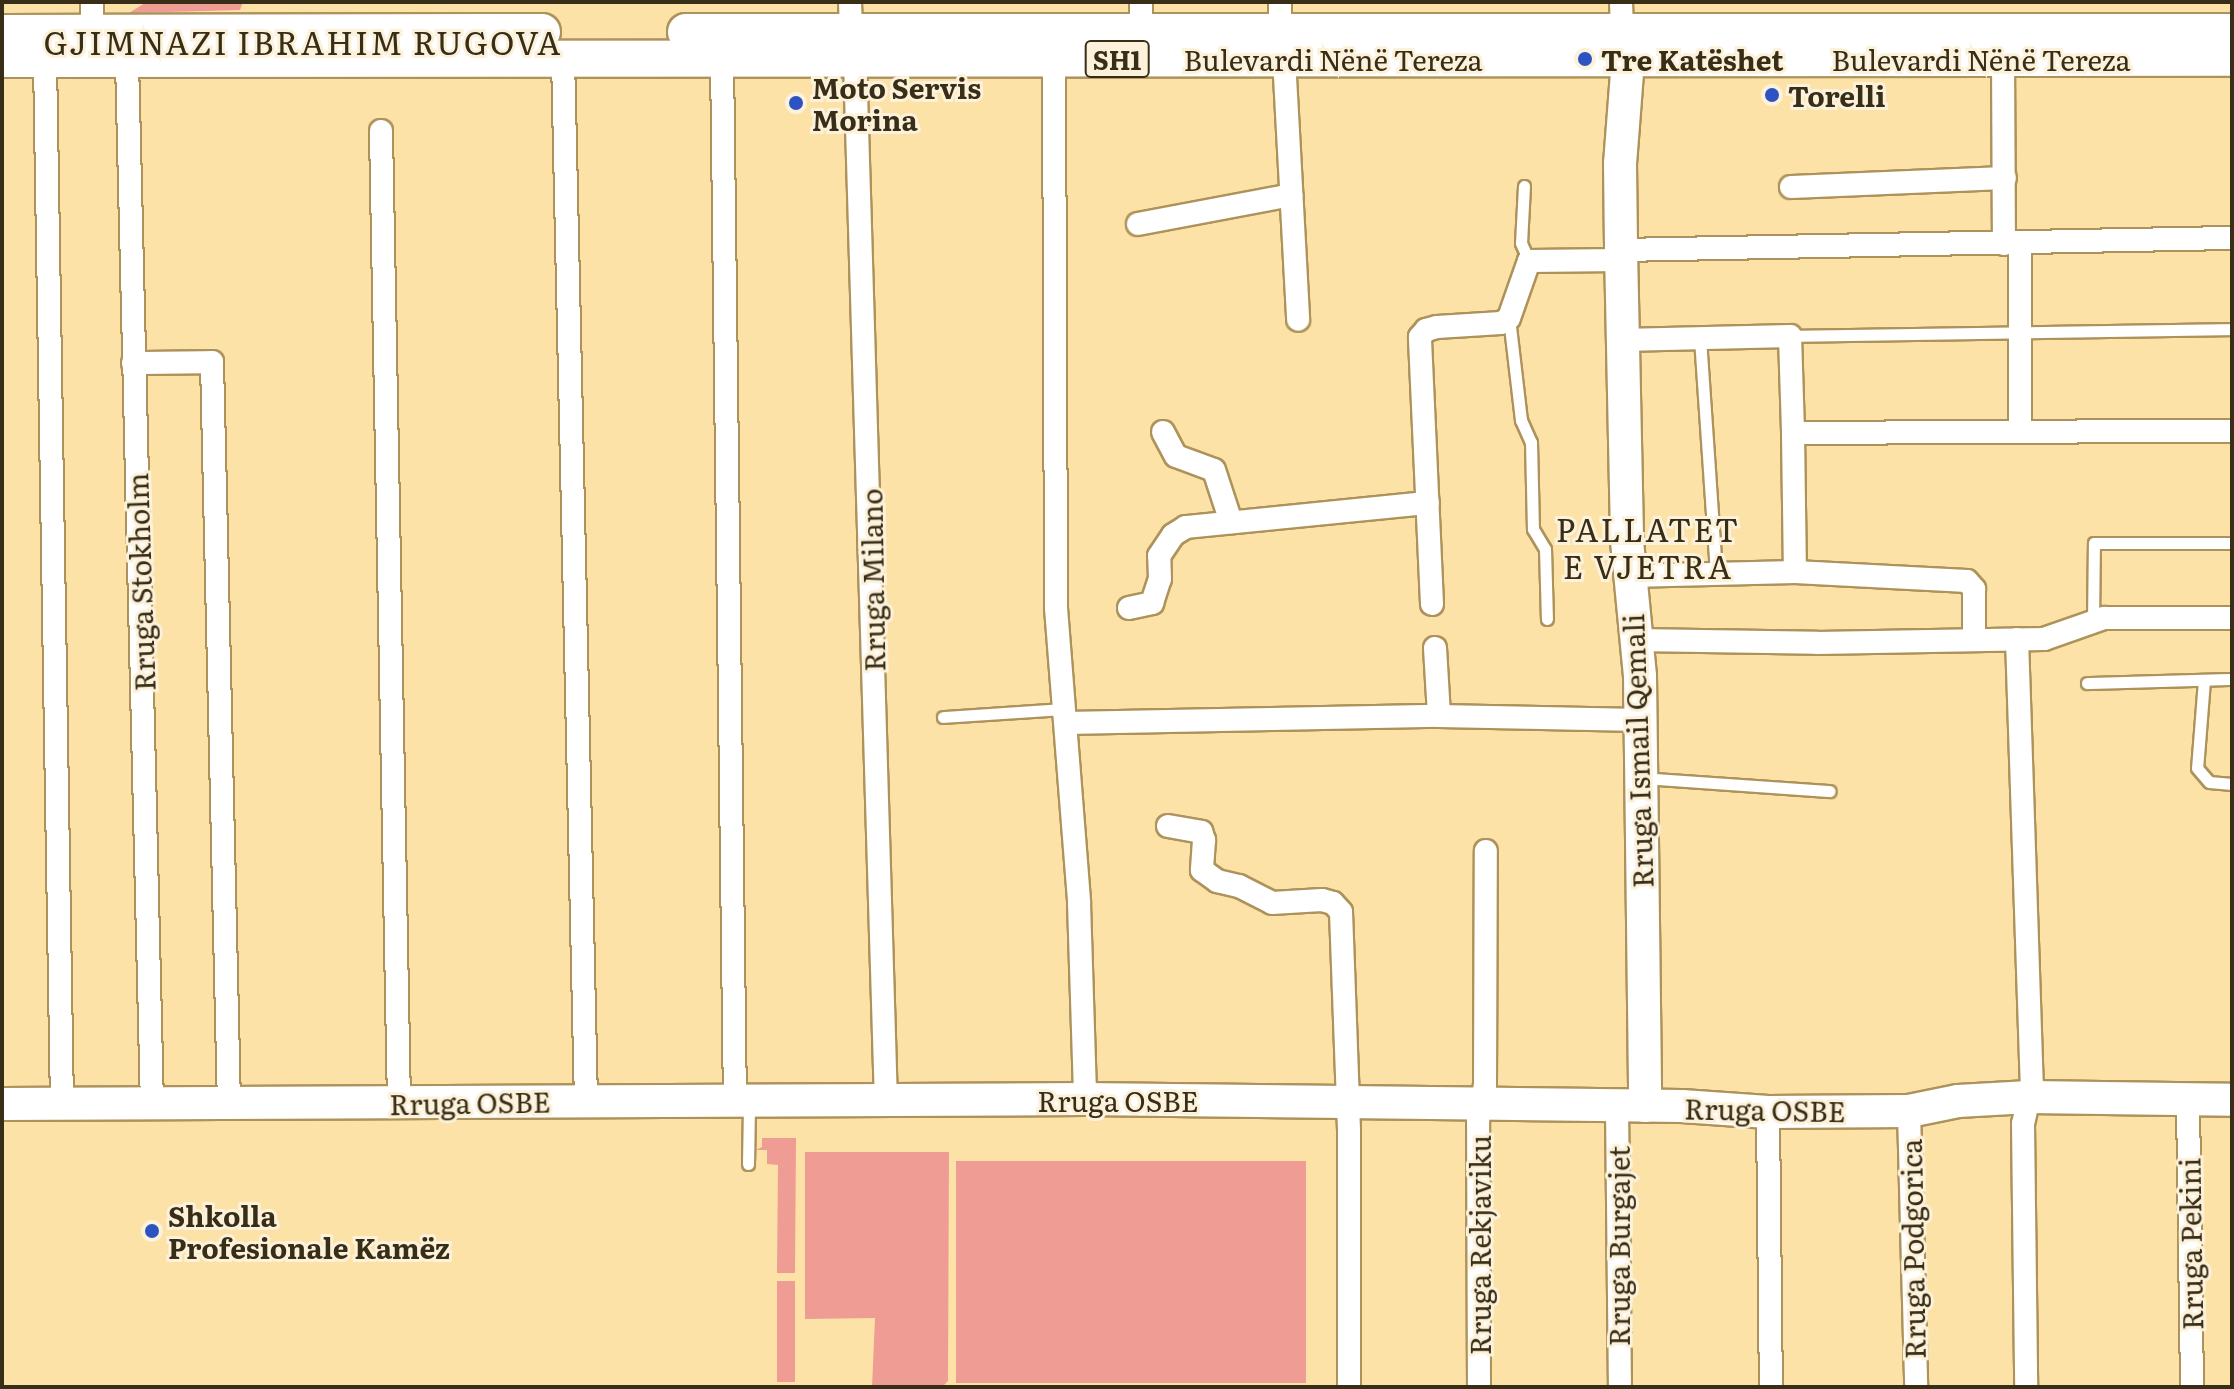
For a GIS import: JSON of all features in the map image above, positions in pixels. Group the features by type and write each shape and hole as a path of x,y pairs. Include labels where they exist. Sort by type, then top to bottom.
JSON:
{"main road":[{"name":"Bulevardi Nënë Tereza","path":"2,33 92,17 856,49 912,65 1054,58 1281,31"},
{"name":"Bulevardi Nënë Tereza","path":"2,59 722,58 856,49 1141,17 1281,31 2232,32"},
{"name":"Bulevardi Nënë Tereza","path":"1624,32 2003,58 2232,58"}],"street":[{"path":"1281,31 1298,320"},
{"name":"Rruga Ismail Qemali","path":"1624,32 1620,164 1623,340 1629,576 1636,640 1642,778 1631,1106"},
{"name":"Rruga Milano","path":"856,49 886,1102"},
{"path":"563,57 586,1101"},
{"path":"722,58 742,1100"},
{"path":"1054,58 1056,608 1079,903 1085,1099"},
{"path":"2003,58 2005,178 2020,330 2020,430"},
{"path":"45,59 62,1104"},
{"name":"Rruga Stokholm","path":"127,60 133,363 146,745 152,1103"},
{"path":"381,131 399,1103"},
{"path":"1791,187 2005,178"},
{"path":"1138,224 1291,195"},
{"path":"1432,604 1420,337 1426,330 1437,327 1501,323 1509,318 1529,261 1621,255 2232,238"},
{"path":"1623,340 1790,336 1795,572"},
{"path":"133,363 212,362 229,1103"},
{"path":"1793,433 2232,431"},
{"path":"1163,432 1176,456 1214,470 1231,522"},
{"path":"1129,608 1152,603 1158,593 1159,556 1173,535 1186,527 1428,503"},
{"path":"1629,576 1795,572 1967,581 1974,589 1974,639"},
{"path":"1636,640 1817,643 2044,639 2093,621 2232,618"},
{"path":"2017,639 2032,1084 2023,1124 2026,1387"},
{"path":"1435,648 1439,716"},
{"path":"1064,716 1439,716 1641,720"},
{"path":"1168,826 1201,832 1204,840 1202,870 1217,881 1239,886 1272,903 1322,900 1339,907 1343,920 1347,1102 1349,1387"},
{"name":"Rruga Rekjaviku","path":"1479,1387 1478,1121 1485,1085 1486,851"},
{"name":"Rruga OSBE","path":"2,1104 1085,1099 1631,1106 1768,1112 1909,1111 1958,1101 2029,1097 2232,1100"},
{"name":"Rruga Pekini","path":"2188,1101 2192,1387"},
{"name":"Rruga Burgajet","path":"1620,1387 1631,1106"},
{"name":"Rruga Podgorica","path":"1909,1111 1916,1387"},
{"path":"1768,1112 1771,1387"}],"lane":[{"path":"1524,186 1521,243 1529,261"},
{"path":"1509,318 1521,420 1531,442 1533,529 1545,549 1547,619"},
{"path":"1790,336 2232,329"},
{"path":"1700,338 1716,572"},
{"path":"2093,621 2094,543 2232,543"},
{"path":"2087,683 2232,679"},
{"path":"2204,680 2197,768 2209,782 2232,784"},
{"path":"943,717 1064,716"},
{"path":"1642,778 1830,791"},
{"path":"742,1100 748,1164"}],"shaded area":[{"path":"243,2 240,10 129,13 145,3"},
{"path":"762,1138 796,1138 795,1273 777,1273 778,1165 767,1164 767,1150 756,1150 762,1147"},
{"path":"805,1152 949,1152 948,1381 942,1387 872,1387 875,1318 805,1319"},
{"path":"956,1161 1306,1161 1306,1383 956,1383"},
{"path":"777,1281 795,1281 795,1382 777,1382"}],"place":[{"name":"Tre Katëshet","path":"1585,59"},
{"name":"Torelli","path":"1772,95"},
{"name":"Moto Servis Morina","path":"796,103"},
{"name":"Shkolla Profesionale Kamëz","path":"152,1231"}],"district":[{"name":"GJIMNAZI IBRAHIM RUGOVA","path":"303,41"},
{"name":"PALLATET E VJETRA","path":"1648,548"}]}
